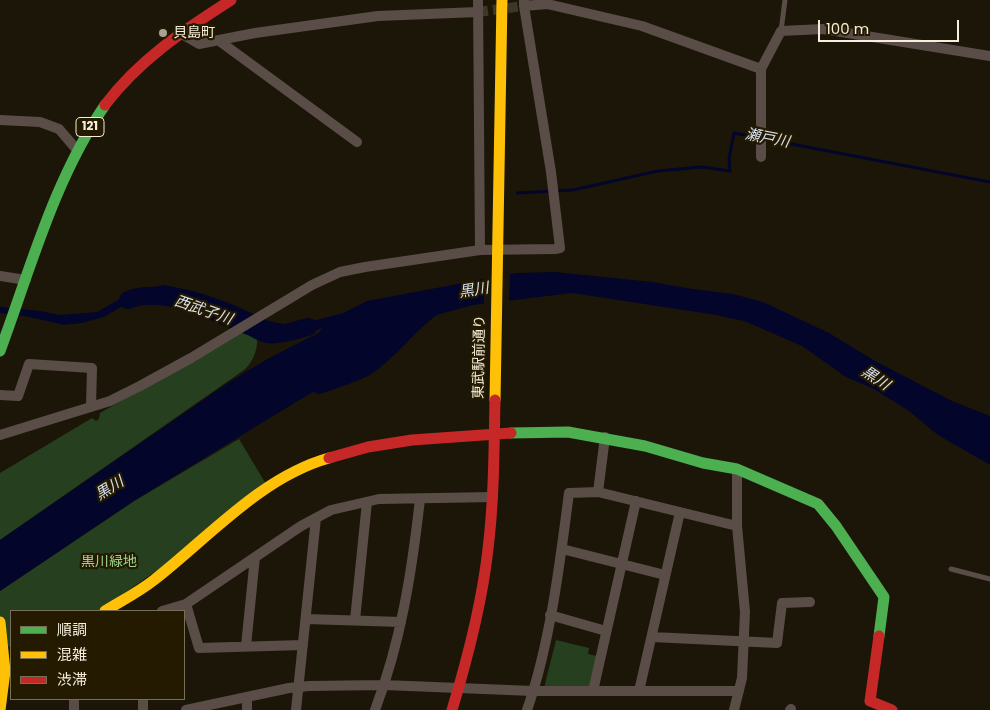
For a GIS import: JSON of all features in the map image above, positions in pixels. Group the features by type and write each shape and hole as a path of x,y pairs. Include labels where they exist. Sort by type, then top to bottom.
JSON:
{"main road":[{"name":"121","path":"0,351 60,183 100,111 124,82 180,33 231,0"},
{"name":"東武駅前通り","path":"452,710 472,638 482,591 493,497 502,0"},
{"path":"106,610 153,581 232,513 304,466 327,458 389,444 446,436 494,430 568,432 605,437 645,446 703,463 737,469 818,504 836,526 884,597 870,701 892,710"},
{"path":"0,622 5,653 0,710"}],"street":[{"path":"478,0 480,250"},
{"path":"0,435 110,401 199,353 312,285 340,272 480,250 498,252 560,248 551,172 524,3 546,4 642,26 761,69"},
{"path":"180,33 199,44 378,16 478,12"},
{"path":"761,157 761,69 781,31 823,28 990,56"},
{"path":"218,40 357,142"},
{"path":"0,120 40,122 59,129 77,150"},
{"path":"0,276 26,280"},
{"path":"0,395 18,396 29,364 92,368 91,407"},
{"path":"598,492 605,437"},
{"path":"734,710 742,678 745,612 737,526 737,469"},
{"path":"527,710 550,615 562,549 569,494 598,492 737,526"},
{"path":"165,610 186,604 301,526 331,510 379,499 493,497"},
{"path":"375,710 384,685 401,622 412,566 420,499"},
{"path":"593,691 636,501"},
{"path":"355,620 367,502"},
{"path":"639,691 680,512"},
{"path":"296,710 316,518"},
{"path":"562,549 665,575"},
{"path":"246,646 255,557"},
{"path":"652,637 777,643 782,603 810,602"},
{"path":"186,604 199,648 303,645"},
{"path":"550,615 606,631"},
{"path":"306,619 401,622"},
{"path":"186,710 299,687 384,685 533,691 739,691"},
{"path":"247,697 248,710"}],"lane":[{"path":"781,31 785,0"},
{"path":"951,569 990,579"}],"green space":[{"path":"248,328 256,332 257,347 248,367 0,540 0,473 92,418 96,421 99,419 100,413"},
{"name":"黒川緑地","path":"239,439 266,484 176,557 100,610 10,610 10,646 0,649 0,591 134,501"},
{"path":"556,640 589,648 588,654 597,656 592,684 586,688 544,688"}],"water":[{"path":"555,272 652,282 733,294 763,302 829,333 877,362 952,401 990,416 990,465 938,435 909,411 872,388 846,377 802,346 744,321 572,293 473,305 414,321 364,363 301,399 134,501 0,591 0,540 229,382 271,357 318,333 323,328 304,334 267,331 233,314 199,301 167,292 139,299 104,317 82,323 64,325 25,316 0,313 0,307 60,315 97,312 123,297 147,288 165,285 197,292 229,303 269,321 293,326 343,313 367,301 516,273"}],"pier":[{"path":"510,272 509,304 484,307 484,276"}],"waterway":[{"name":"瀬戸川","path":"517,193 573,190 658,171 702,167 730,171 729,159 734,133 990,182"},
{"name":"西武子川","path":"128,300 142,296 173,298 205,308 267,334 282,333 308,327"},
{"name":"黒川","path":"319,385 367,366 417,319 434,306"}],"tunnel":[{"path":"478,12 524,6"}],"traffic: fast":[{"path":"0,351 33,256 71,163 105,105"},
{"path":"511,433 568,432 645,446 703,463 737,469 818,504 836,526 884,597 879,636"}],"traffic: slow":[{"path":"495,400 502,0"},
{"path":"107,610 154,580 236,510 258,494 304,467 329,458"},
{"path":"0,622 5,671 0,710"}],"traffic: jam":[{"path":"105,105 147,60 179,35 231,0"},
{"path":"452,710 474,630 485,570 493,494 495,400"},
{"path":"329,458 368,447 412,440 511,433"},
{"path":"879,636 870,701 892,710"}],"place":[{"name":"貝島町","path":"163,33"}]}
